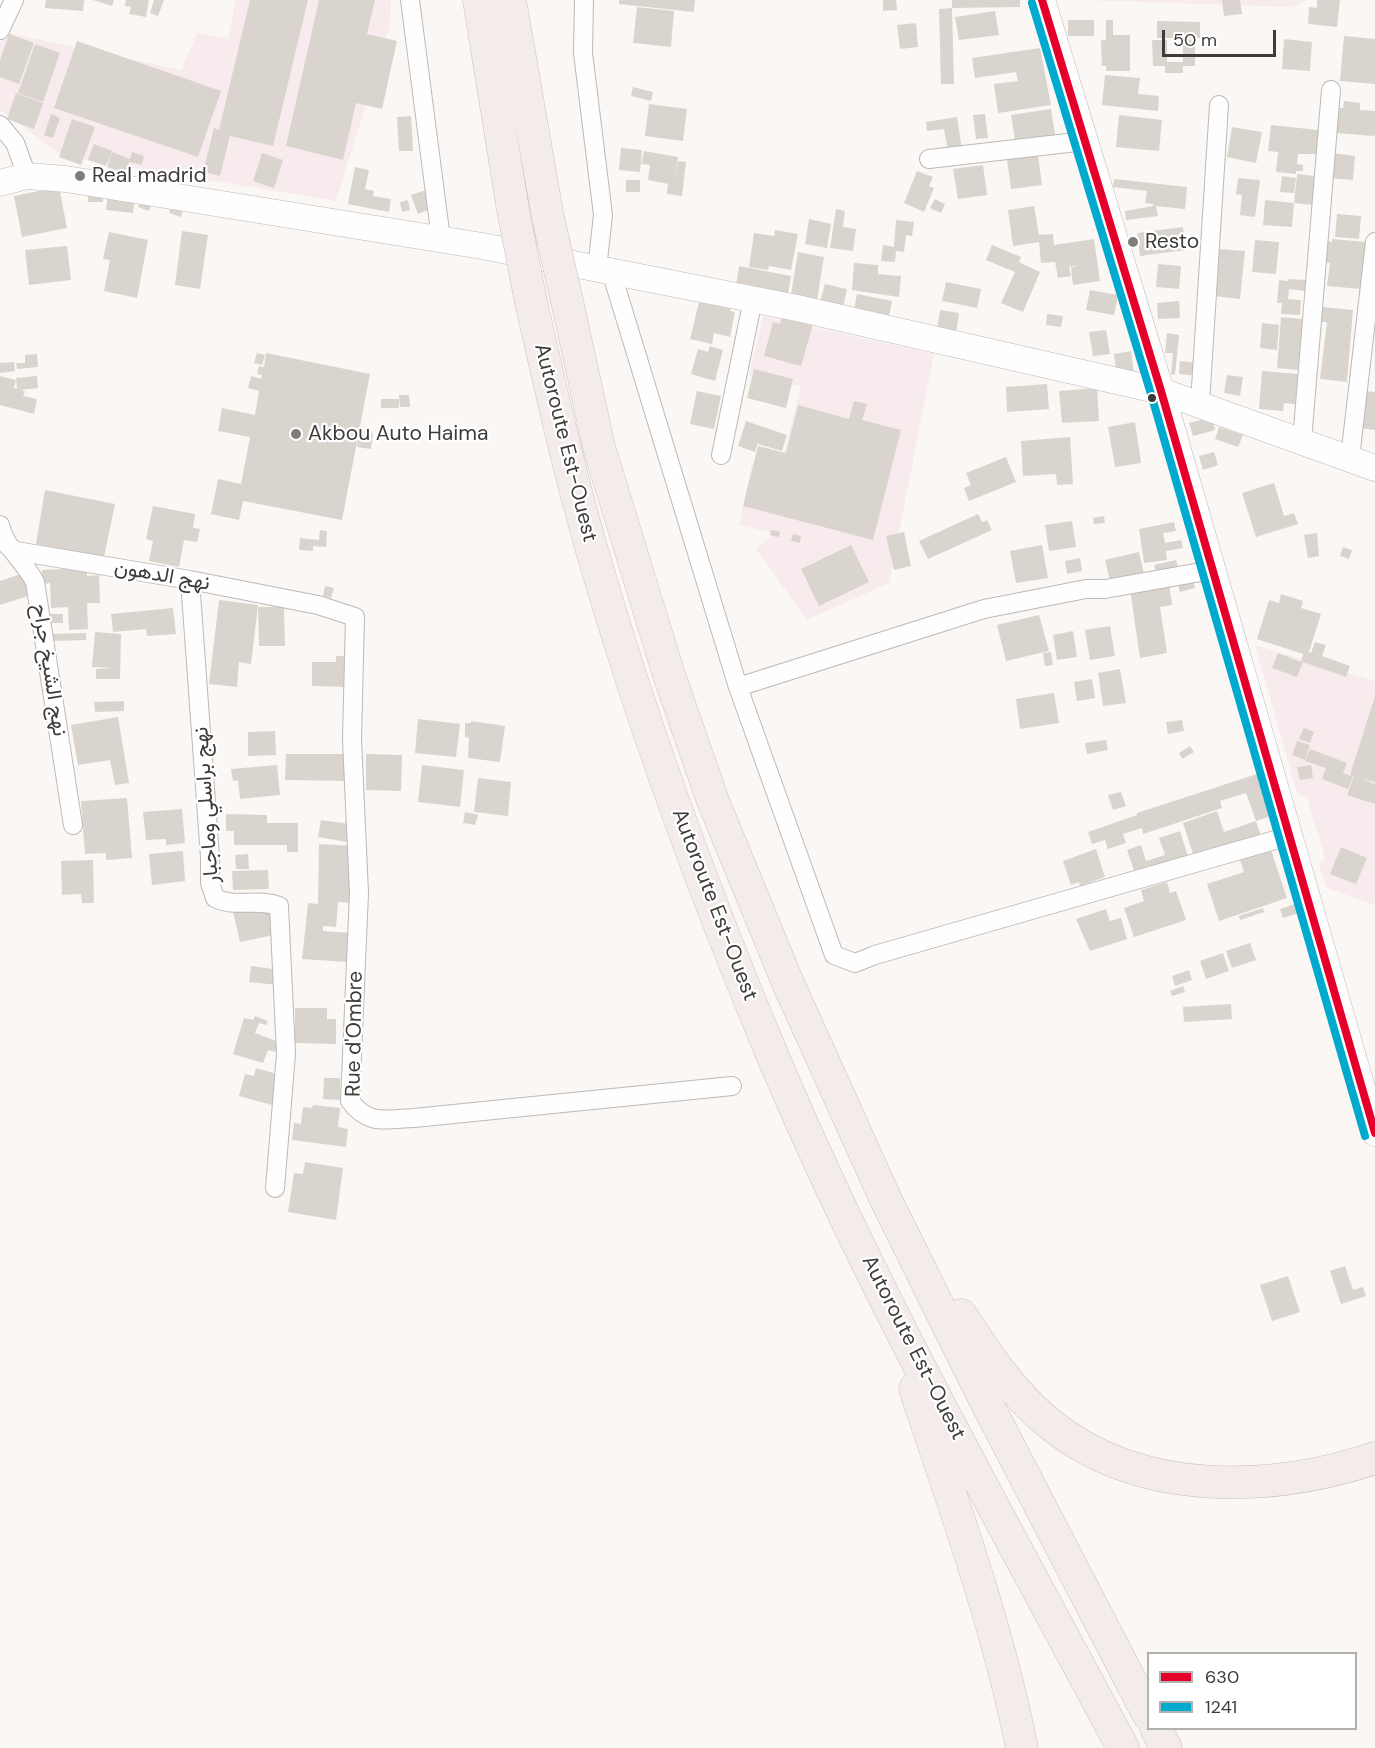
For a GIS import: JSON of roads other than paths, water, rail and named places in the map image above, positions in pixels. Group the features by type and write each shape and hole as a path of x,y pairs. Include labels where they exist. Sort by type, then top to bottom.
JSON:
{"highway":[{"name":"Autoroute Est-Ouest","path":"479,0 513,210 562,439 593,555 696,862 772,1054 884,1294 1123,1748"},
{"name":"Autoroute Est-Ouest","path":"510,0 548,218 602,458 669,675 713,801 788,983 886,1200 982,1394 1147,1710"},
{"path":"886,1200 993,1362 1041,1416 1082,1445 1121,1463 1157,1474 1200,1482 1242,1483 1325,1473 1375,1458"},
{"path":"884,1294 980,1580 998,1643 1022,1748"},
{"path":"1157,1730 1166,1748"}],"street":[{"path":"0,30 14,0"},
{"path":"410,0 441,239"},
{"path":"584,0 583,53 603,215 604,270 738,687 834,955 855,963 1289,836"},
{"path":"1042,0 1161,391 1375,1133"},
{"path":"1302,441 1331,90"},
{"path":"1200,403 1219,105"},
{"path":"0,125 15,143 27,176"},
{"path":"929,159 1085,141"},
{"path":"0,183 27,176 66,179 441,239 753,299 1161,391 1200,403 1375,468"},
{"path":"1350,458 1375,242"},
{"path":"721,455 753,299"},
{"name":"نهج الشيخ جراح","path":"0,525 8,546 35,582 73,825"},
{"name":"نهج الدهون","path":"8,546 16,551 190,580 318,605"},
{"path":"738,687 984,609 1086,589 1105,589 1212,570"},
{"name":"نهج براسلي وماجبار","path":"190,580 210,883 215,898 224,903 265,901 279,906 286,1054 275,1188"},
{"name":"Rue d'Ombre","path":"318,605 354,617 352,740 359,893 350,1101 358,1112 369,1119 414,1118 732,1086"}],"place":[{"name":"Real madrid","path":"80,176"},
{"name":"Resto","path":"1133,242"},
{"name":"Akbou Auto Haima","path":"296,434"}]}
